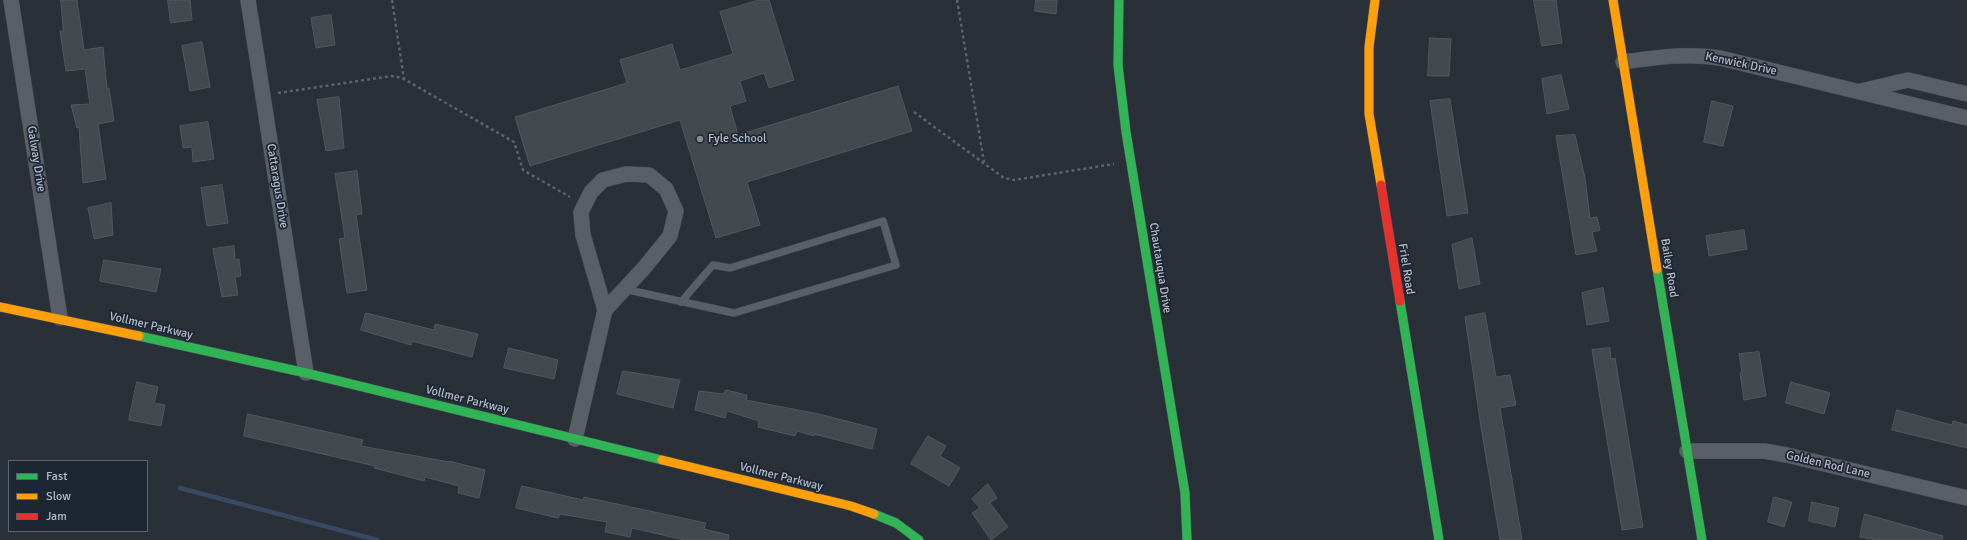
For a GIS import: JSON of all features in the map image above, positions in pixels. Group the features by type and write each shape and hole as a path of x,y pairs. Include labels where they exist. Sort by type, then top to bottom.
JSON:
{"street":[{"name":"Galway Drive","path":"11,0 60,318"},
{"name":"Cattaragus Drive","path":"248,0 306,373"},
{"name":"Chautauqua Drive","path":"1119,0 1118,65 1130,161 1185,493 1187,540"},
{"name":"Friel Road","path":"1375,0 1369,47 1369,114 1439,540"},
{"name":"Bailey Road","path":"1613,0 1702,540"},
{"name":"Kenwick Drive","path":"1623,62 1670,55 1696,54 1720,58 1967,118"},
{"name":"Kenwick Drive","path":"1858,91 1908,80 1967,94"},
{"path":"575,439 604,310 583,235 581,212 591,192 603,180 626,174 649,176 666,189 676,211 670,236 604,310"},
{"name":"Vollmer Parkway","path":"0,307 60,318 306,373 858,508 892,521 910,532 919,540"},
{"name":"Golden Rod Lane","path":"1687,452 1764,451 1787,455 1967,498"}],"lane":[{"path":"624,289 681,302 734,313 896,265 883,221 730,268 714,265 681,302"}],"path":[{"path":"392,0 404,79"},
{"path":"957,0 984,163"},
{"path":"278,93 385,77 394,76 404,79 514,142 523,170 570,197"},
{"path":"914,112 1004,178 1014,180 1130,161"}],"building":[{"path":"61,0 77,0 84,50 103,47 107,89 109,88 114,121 98,124 106,179 83,183 79,127 77,128 71,105 90,104 85,69 66,71 60,31 63,31"},
{"path":"168,0 190,0 192,20 171,23"},
{"path":"759,0 769,0 794,80 769,88 764,73 740,81 746,101 730,106 738,135 898,86 912,131 747,182 760,225 716,238 680,120 530,166 515,117 627,83 620,60 672,44 680,70 733,54 720,12"},
{"path":"1036,0 1057,0 1056,14 1035,11"},
{"path":"1534,0 1556,0 1562,43 1542,46"},
{"path":"331,15 335,45 316,48 311,18"},
{"path":"1430,38 1451,39 1449,76 1428,76"},
{"path":"202,42 210,87 190,91 182,46"},
{"path":"1561,75 1569,109 1547,114 1542,79"},
{"path":"339,97 344,148 326,151 317,100"},
{"path":"1450,99 1468,213 1447,216 1430,101"},
{"path":"1712,101 1733,106 1723,146 1704,142"},
{"path":"208,122 214,159 193,162 192,147 183,148 180,126"},
{"path":"1575,135 1585,178 1590,218 1597,217 1600,230 1592,232 1597,251 1576,255 1556,136"},
{"path":"357,171 362,214 356,215 367,290 347,293 339,239 345,238 335,174"},
{"path":"222,185 228,223 207,226 201,188"},
{"path":"111,203 113,235 94,239 88,208"},
{"path":"1744,230 1747,249 1709,256 1706,236"},
{"path":"1472,238 1480,284 1459,289 1452,245"},
{"path":"234,246 235,260 239,259 241,276 235,277 238,295 222,297 213,249"},
{"path":"104,260 161,269 156,292 100,281"},
{"path":"1603,288 1609,321 1587,325 1582,293"},
{"path":"366,313 434,330 435,324 478,334 472,357 412,341 411,345 361,330"},
{"path":"1485,313 1496,377 1510,375 1516,405 1500,408 1522,540 1500,540 1481,427 1465,317"},
{"path":"509,348 558,360 554,379 504,368"},
{"path":"1610,348 1611,359 1615,358 1643,527 1622,530 1592,350"},
{"path":"1759,352 1766,396 1744,400 1739,354"},
{"path":"623,371 680,380 673,408 617,394"},
{"path":"137,382 158,387 154,403 165,405 161,426 129,420"},
{"path":"1791,382 1830,393 1824,414 1786,403"},
{"path":"726,390 747,395 746,400 819,414 877,429 872,449 814,434 814,436 797,431 795,436 758,427 759,421 727,411 725,418 695,410 699,391 723,394"},
{"path":"1897,410 1952,425 1953,421 1967,425 1967,448 1892,430"},
{"path":"248,414 363,440 361,446 449,461 485,470 479,498 458,493 459,486 425,477 424,481 374,468 375,466 244,436"},
{"path":"928,436 946,446 940,456 960,468 949,486 911,464"},
{"path":"988,484 997,498 990,503 1008,527 991,540 972,513 980,508 972,499"},
{"path":"522,486 583,500 584,497 706,523 704,529 729,535 728,540 685,540 632,528 630,537 605,532 607,522 560,514 558,518 516,508"},
{"path":"1774,497 1792,502 1784,527 1768,522"},
{"path":"1812,502 1839,508 1835,527 1809,521"},
{"path":"1865,514 1943,536 1942,540 1876,540 1860,537"}],"waterway":[{"path":"180,488 377,540"}],"traffic: fast":[{"path":"1119,0 1118,65 1126,132 1185,493 1187,540"},
{"path":"1657,269 1702,540"},
{"path":"1400,301 1439,540"},
{"path":"139,336 306,373 662,460"},
{"path":"874,514 896,523 919,540"}],"traffic: slow":[{"path":"1375,0 1369,47 1369,114 1381,185"},
{"path":"1613,0 1657,269"},
{"path":"0,307 139,336"},
{"path":"662,460 851,506 874,514"}],"traffic: jam":[{"path":"1381,185 1400,301"}],"place":[{"name":"Fyle School","path":"700,139"}]}
